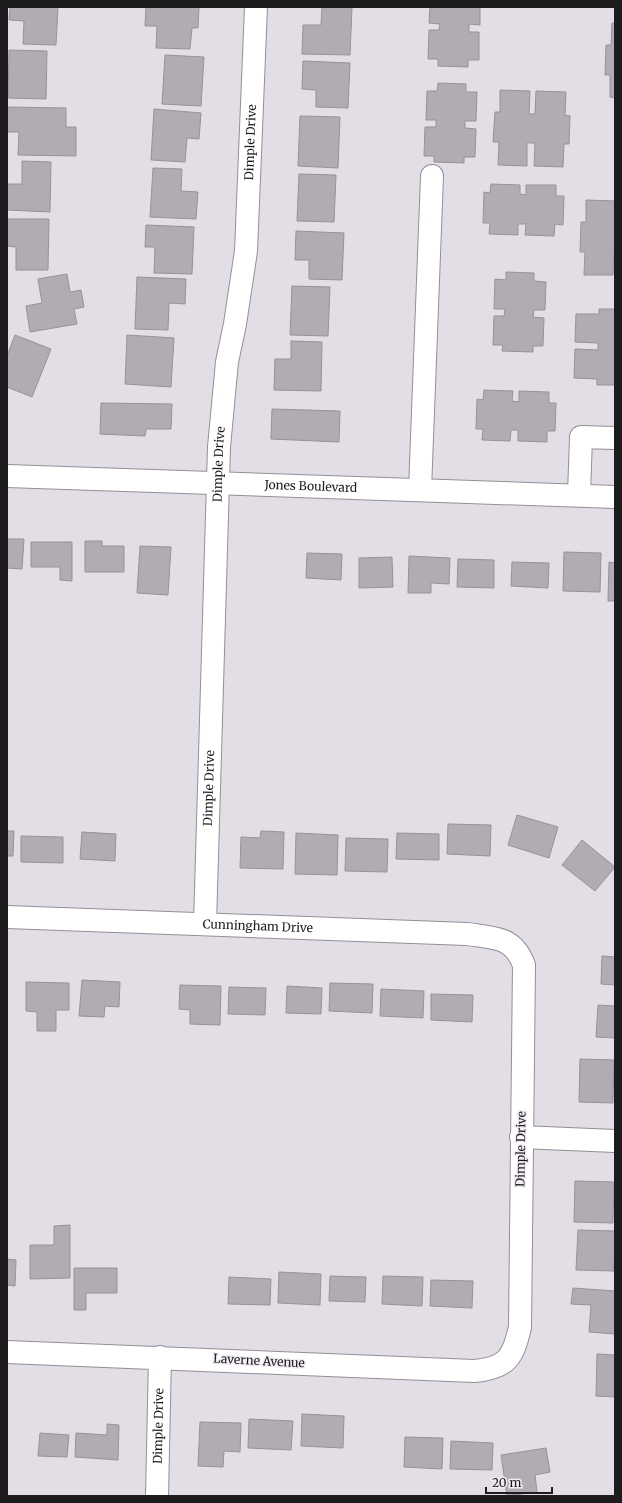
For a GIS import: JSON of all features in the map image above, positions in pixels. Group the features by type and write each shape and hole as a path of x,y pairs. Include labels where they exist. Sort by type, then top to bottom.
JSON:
{"street":[{"name":"Dimple Drive","path":"205,924 219,447 227,362 235,324 246,251 256,7"},
{"path":"420,490 432,176"},
{"path":"580,495 581,437 615,438"},
{"name":"Jones Boulevard","path":"7,476 615,497"},
{"name":"Cunningham Drive","path":"7,918 467,934 508,941"},
{"name":"Dimple Drive","path":"508,941 515,947 524,965 520,1327 516,1345 508,1360"},
{"path":"521,1137 615,1141"},
{"name":"Laverne Avenue","path":"7,1352 160,1357 474,1371 494,1368 508,1360"},
{"name":"Dimple Drive","path":"157,1496 160,1357"}],"building":[{"path":"10,7 58,7 56,45 23,44 24,21 9,20"},
{"path":"146,7 199,7 198,28 192,28 190,49 156,48 157,26 145,26"},
{"path":"322,7 352,7 350,55 302,54 303,25 321,25"},
{"path":"430,7 480,7 480,25 469,24 469,32 479,32 479,60 468,60 468,67 438,66 438,59 428,59 429,30 439,30 440,24 429,23"},
{"path":"612,23 615,23 615,98 610,97 610,75 605,75 606,45 611,45"},
{"path":"9,50 47,51 46,99 8,98"},
{"path":"165,55 204,57 201,106 162,104"},
{"path":"303,61 350,63 348,108 316,107 316,90 302,89"},
{"path":"438,83 466,84 466,92 477,92 476,121 465,121 465,128 476,129 475,157 464,157 464,163 434,162 434,156 424,156 425,127 436,127 436,120 426,120 427,91 437,91"},
{"path":"500,90 530,91 529,114 535,114 536,91 566,92 565,115 570,116 569,144 564,144 563,167 534,166 535,143 527,143 527,166 498,165 499,142 493,142 495,112 500,112"},
{"path":"7,107 66,108 66,127 76,127 76,156 18,155 19,132 7,132"},
{"path":"154,109 201,113 199,139 187,138 185,162 151,160"},
{"path":"300,116 340,117 338,168 298,166"},
{"path":"22,161 51,162 50,212 7,210 7,184 22,184"},
{"path":"153,168 182,169 181,191 198,192 196,219 150,217"},
{"path":"299,174 336,175 334,222 297,221"},
{"path":"491,184 520,185 520,194 526,195 526,185 556,185 556,196 564,196 563,225 555,224 554,236 525,235 526,224 518,224 518,235 489,234 490,223 483,223 484,192 490,193"},
{"path":"586,200 615,201 615,253 613,275 584,275 585,252 580,252 581,222 586,222"},
{"path":"7,219 49,219 48,270 16,270 16,247 7,246"},
{"path":"146,225 194,227 192,274 154,273 155,247 145,247"},
{"path":"296,231 344,233 342,280 309,279 309,260 295,260"},
{"path":"506,272 534,273 534,281 546,282 545,310 534,310 533,317 544,318 543,346 533,346 533,352 502,351 503,345 493,345 494,316 504,316 505,309 494,309 495,279 506,280"},
{"path":"67,274 70,292 81,290 84,307 74,309 77,324 30,332 26,306 42,303 38,279"},
{"path":"137,277 186,279 185,304 169,303 168,330 135,329"},
{"path":"292,286 330,287 328,336 290,335"},
{"path":"599,309 615,309 615,385 597,385 597,379 574,378 575,349 598,350 598,343 575,342 576,314 599,314"},
{"path":"15,335 51,349 32,397 7,387 7,356"},
{"path":"127,335 174,338 171,387 125,384"},
{"path":"291,341 322,342 321,391 274,390 275,359 291,359"},
{"path":"484,390 513,391 512,401 519,402 519,391 549,392 549,403 556,403 555,431 547,431 547,442 518,441 518,430 511,430 510,441 482,440 483,429 476,429 477,399 483,400"},
{"path":"101,403 172,404 171,429 146,429 145,436 100,434"},
{"path":"272,409 340,411 339,442 271,439"},
{"path":"7,539 24,539 22,569 7,568"},
{"path":"85,541 102,541 102,546 124,546 124,572 85,572"},
{"path":"31,542 72,542 72,581 60,580 60,567 31,567"},
{"path":"140,546 171,547 168,595 137,593"},
{"path":"564,552 601,553 600,592 563,591"},
{"path":"307,553 342,554 341,580 306,578"},
{"path":"409,556 450,558 449,584 431,583 431,593 408,593"},
{"path":"392,557 393,587 359,588 359,558"},
{"path":"458,559 494,560 494,588 457,587"},
{"path":"512,562 549,563 548,588 511,586"},
{"path":"609,562 615,563 615,601 608,601"},
{"path":"517,815 558,827 549,858 508,845"},
{"path":"448,824 491,825 490,856 447,854"},
{"path":"7,831 14,831 13,856 7,856"},
{"path":"261,831 284,832 283,869 240,868 241,837 260,838"},
{"path":"82,832 116,834 115,861 80,859"},
{"path":"296,833 338,835 337,875 295,874"},
{"path":"397,833 439,834 439,860 396,859"},
{"path":"21,836 63,837 63,863 21,862"},
{"path":"346,838 388,839 387,872 345,871"},
{"path":"582,840 615,867 595,891 562,865"},
{"path":"602,956 615,957 615,985 601,984"},
{"path":"82,980 120,982 119,1007 105,1006 104,1017 79,1016"},
{"path":"26,982 69,983 69,1010 56,1010 56,1031 37,1031 37,1012 26,1011"},
{"path":"330,983 373,984 372,1013 329,1011"},
{"path":"180,985 221,986 220,1025 190,1024 190,1010 179,1009"},
{"path":"287,986 322,988 321,1014 286,1013"},
{"path":"229,987 266,988 265,1015 228,1014"},
{"path":"381,989 424,991 423,1018 380,1016"},
{"path":"431,994 473,995 472,1022 431,1020"},
{"path":"598,1005 615,1006 615,1038 596,1037"},
{"path":"580,1059 614,1060 613,1103 579,1102"},
{"path":"575,1181 614,1182 613,1223 574,1222"},
{"path":"70,1225 70,1278 30,1279 30,1245 54,1245 54,1226"},
{"path":"578,1230 615,1231 614,1271 576,1270"},
{"path":"7,1259 16,1260 15,1286 7,1285"},
{"path":"74,1268 117,1268 117,1293 86,1293 86,1310 74,1310"},
{"path":"279,1272 321,1274 320,1305 278,1303"},
{"path":"330,1276 366,1277 365,1302 329,1301"},
{"path":"383,1276 423,1277 422,1306 382,1304"},
{"path":"229,1277 271,1279 270,1305 228,1304"},
{"path":"431,1280 473,1281 472,1308 430,1306"},
{"path":"573,1288 615,1291 615,1334 589,1332 591,1305 571,1304"},
{"path":"597,1354 615,1355 615,1397 596,1396"},
{"path":"302,1414 344,1416 343,1448 301,1446"},
{"path":"249,1419 293,1421 291,1450 248,1448"},
{"path":"200,1422 241,1423 240,1452 224,1451 223,1467 198,1466"},
{"path":"107,1424 119,1425 118,1460 75,1457 76,1433 107,1435"},
{"path":"40,1433 69,1435 67,1457 38,1456"},
{"path":"405,1437 443,1438 442,1469 404,1467"},
{"path":"451,1441 493,1443 492,1470 450,1469"},
{"path":"546,1448 550,1472 535,1475 537,1492 507,1496 501,1455"}]}
